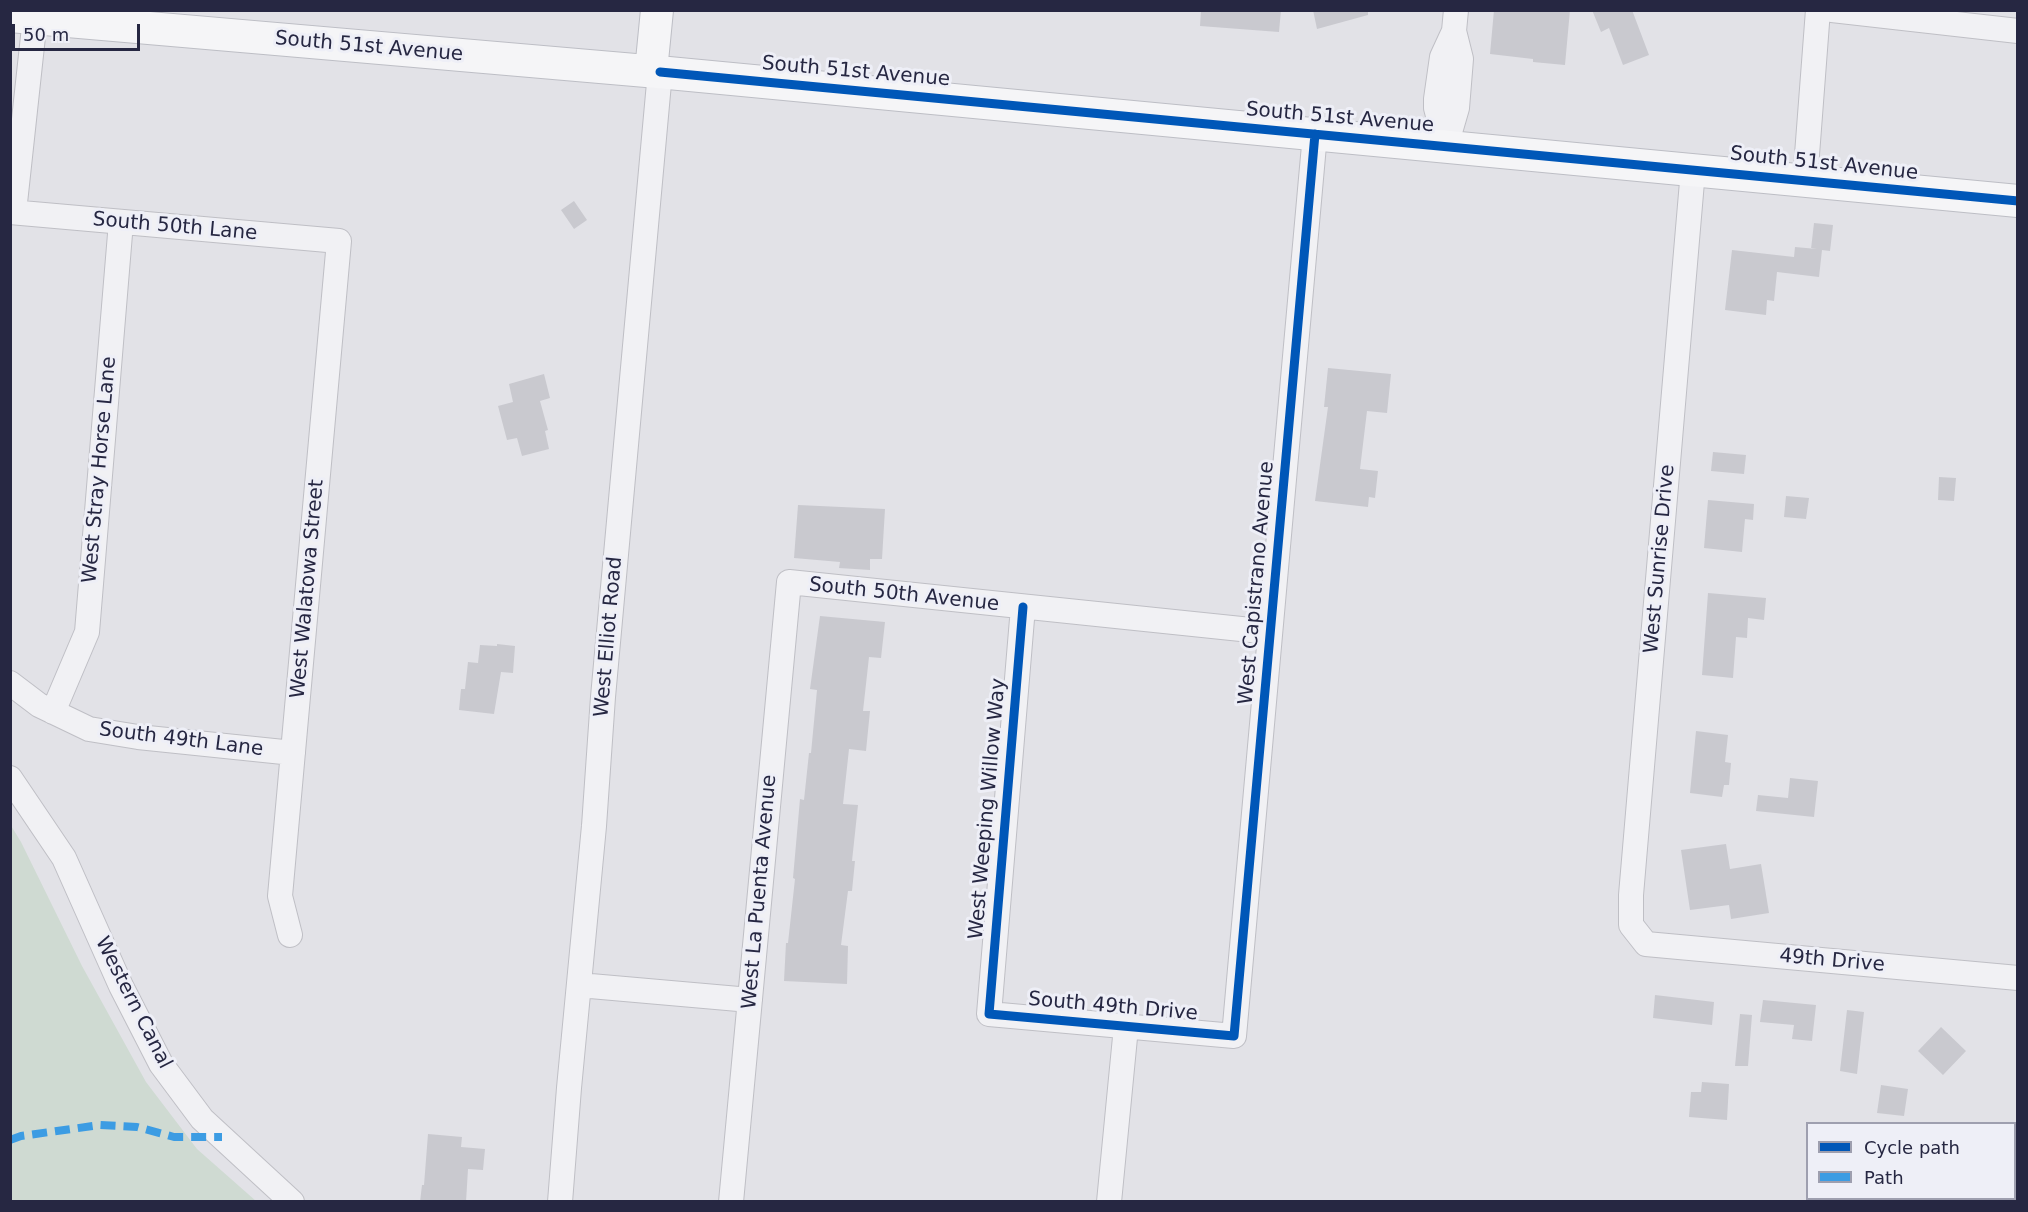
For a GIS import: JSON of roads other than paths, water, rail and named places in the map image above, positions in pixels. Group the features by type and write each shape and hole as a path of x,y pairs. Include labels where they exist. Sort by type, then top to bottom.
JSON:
{"main road":[{"name":"West Elliot Road","path":"656,72 657,10"},
{"name":"South 51st Avenue","path":"22,17 656,72 2018,201"}],"street":[{"path":"1805,181 1818,10"},
{"path":"1832,10 2018,31"},
{"path":"12,212 22,17"},
{"path":"1446,146 1457,108 1461,59 1455,21"},
{"name":"West Elliot Road","path":"560,1202 656,72"},
{"name":"West Capistrano Avenue","path":"1234,1036 1315,134"},
{"name":"West Sunrise Drive","path":"1646,944 1631,925 1631,894 1693,170"},
{"name":"South 50th Lane","path":"12,212 339,241"},
{"name":"West Stray Horse Lane","path":"53,712 87,632 121,222"},
{"name":"West Walatowa Street","path":"291,935 280,896 339,241"},
{"name":"South 50th Avenue","path":"789,582 1270,632"},
{"name":"West La Puenta Avenue","path":"731,1202 789,582"},
{"name":"West Weeping Willow Way","path":"989,1014 1023,607"},
{"name":"South 49th Lane","path":"10,683 39,705 89,729 138,737 293,753"},
{"name":"Western Canal","path":"10,778 64,858 121,986 161,1064 202,1119 292,1202"},
{"name":"49th Drive","path":"1646,944 2018,978"},
{"path":"579,985 750,1000"},
{"name":"South 49th Drive","path":"989,1014 1234,1036"},
{"path":"1109,1202 1125,1027"}]}
